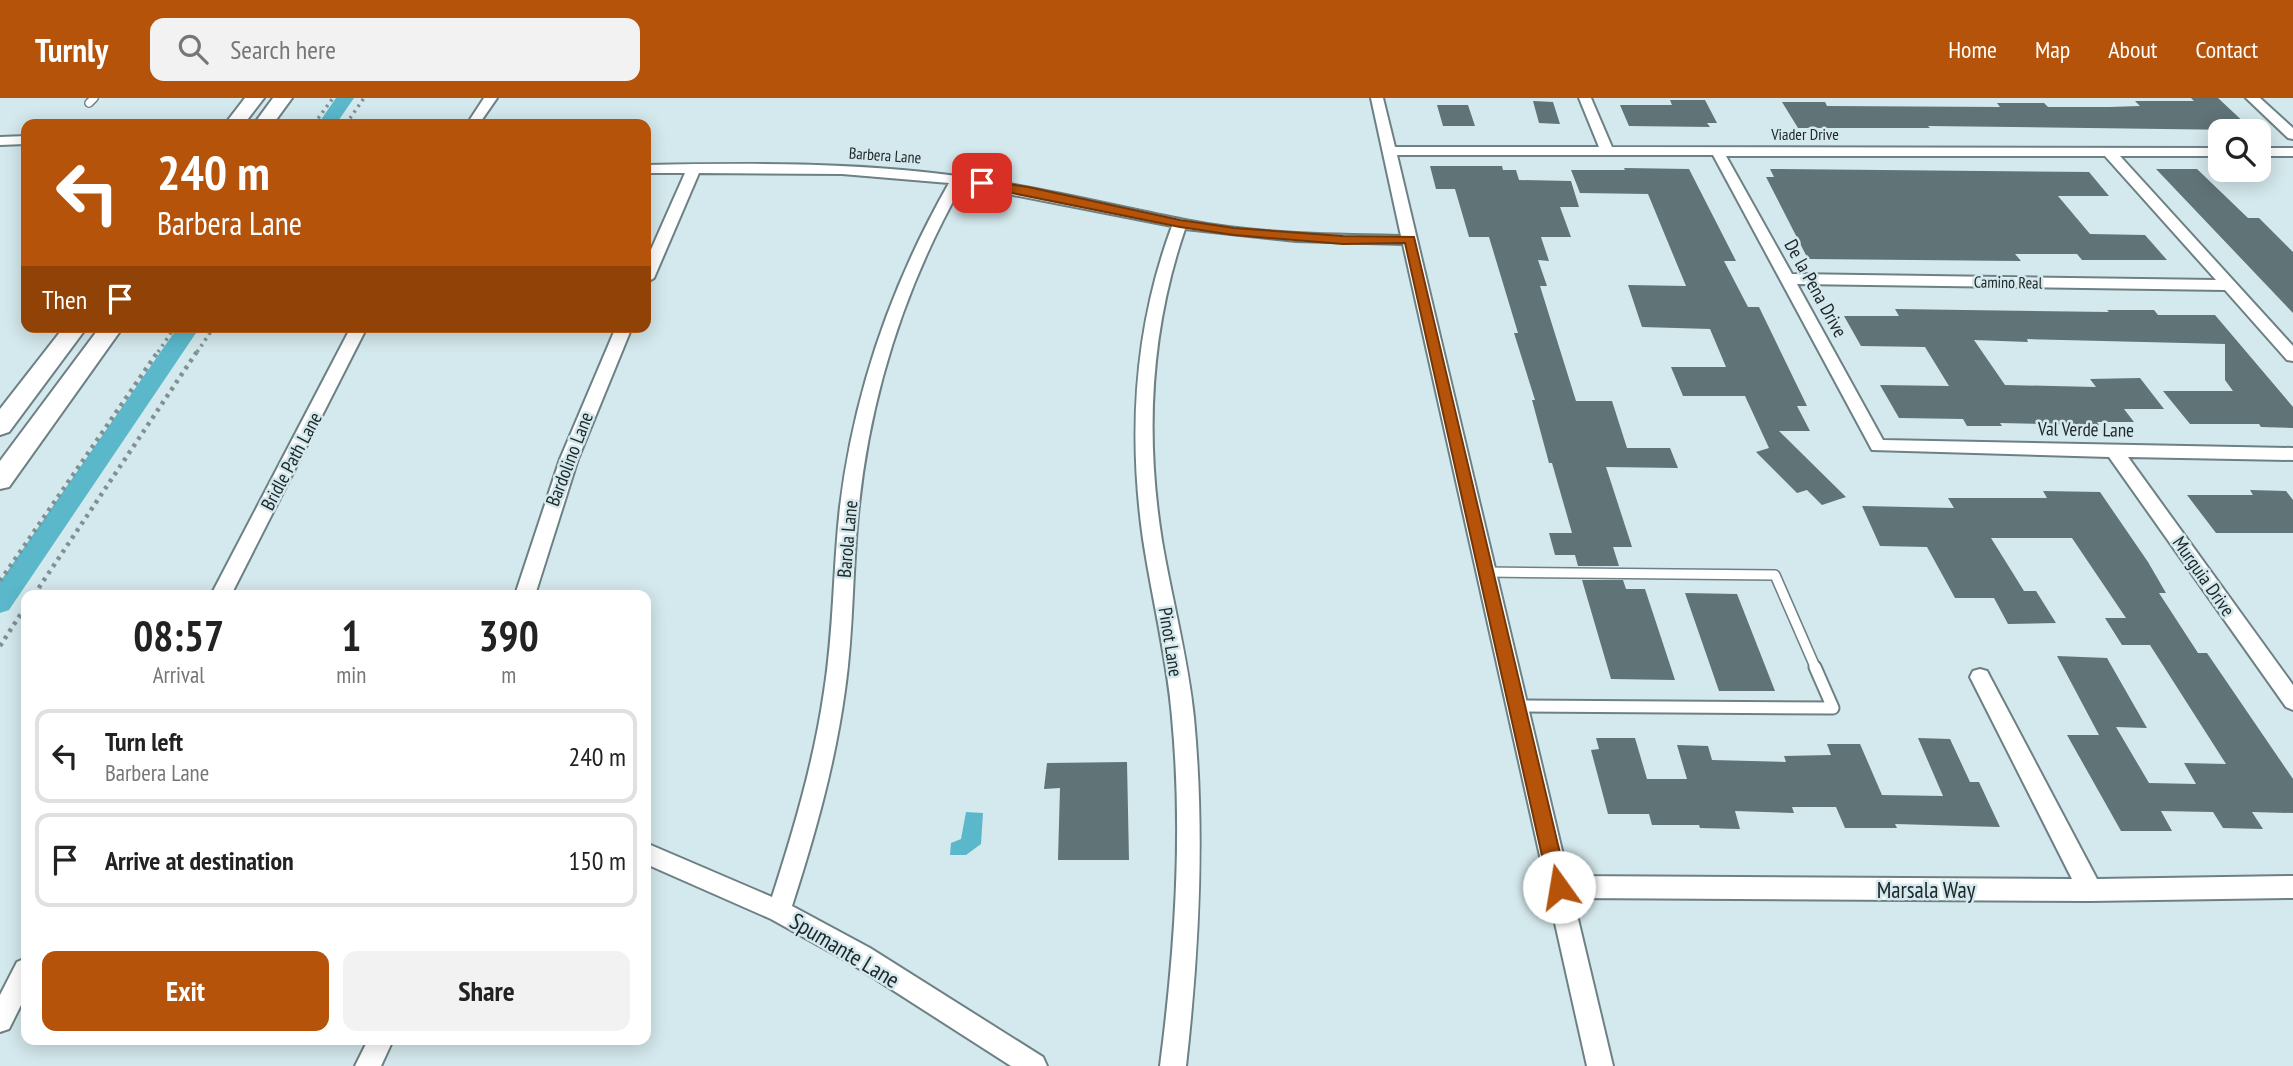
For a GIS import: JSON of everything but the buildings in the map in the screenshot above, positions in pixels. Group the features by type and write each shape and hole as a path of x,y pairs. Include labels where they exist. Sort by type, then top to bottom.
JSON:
{"main road":[{"path":"238,119 255,98"},
{"path":"267,119 283,98"},
{"path":"0,426 71,333"},
{"path":"0,480 107,333"}],"street":[{"path":"476,119 491,98"},
{"path":"1377,98 1600,1066"},
{"path":"1585,98 1607,151"},
{"path":"2252,98 2293,135"},
{"path":"0,141 21,140"},
{"name":"Viader Drive","path":"1390,150 2208,152"},
{"name":"De la Pena Drive","path":"1717,151 1878,446"},
{"path":"2109,152 2293,356"},
{"path":"2271,152 2293,152"},
{"name":"Barbera Lane","path":"651,169 864,170 1028,190 1180,223 1288,237 1410,240"},
{"path":"651,267 694,169"},
{"name":"Barola Lane","path":"779,911 808,822 827,742 839,658 845,551 853,482 869,395 886,334 904,285 924,241 958,180"},
{"name":"Pinot Lane","path":"1173,1066 1183,987 1188,909 1188,788 1182,715 1152,538 1146,477 1143,397 1148,332 1158,286 1180,223"},
{"name":"Camino Real","path":"1787,279 2229,285"},
{"name":"Bridle Path Lane","path":"224,590 356,333"},
{"name":"Bardolino Lane","path":"526,590 568,457 621,333"},
{"name":"Val Verde Lane","path":"1878,446 2293,454"},
{"name":"Murguia Drive","path":"2114,451 2293,701"},
{"path":"1980,677 2090,890"},
{"name":"Spumante Lane","path":"651,855 779,911 861,956 1034,1066"},
{"name":"Marsala Way","path":"1559,887 2090,890 2293,887"},
{"path":"0,1020 21,980"},
{"path":"368,1066 378,1045"}],"lane":[{"path":"1486,572 1775,575 1833,708 1517,706"}],"path":[{"path":"318,119 333,98"},
{"path":"349,119 364,98"},
{"path":"0,581 171,333"},
{"path":"37,590 210,333"},
{"path":"0,646 21,614"}],"water":[{"path":"966,812 983,813 981,844 966,855 950,855 951,843 961,839"}],"waterway":[{"path":"330,119 345,98"},
{"path":"0,603 185,333"}],"route":[{"path":"982,183 1234,232 1343,240 1410,240 1559,887"}]}
